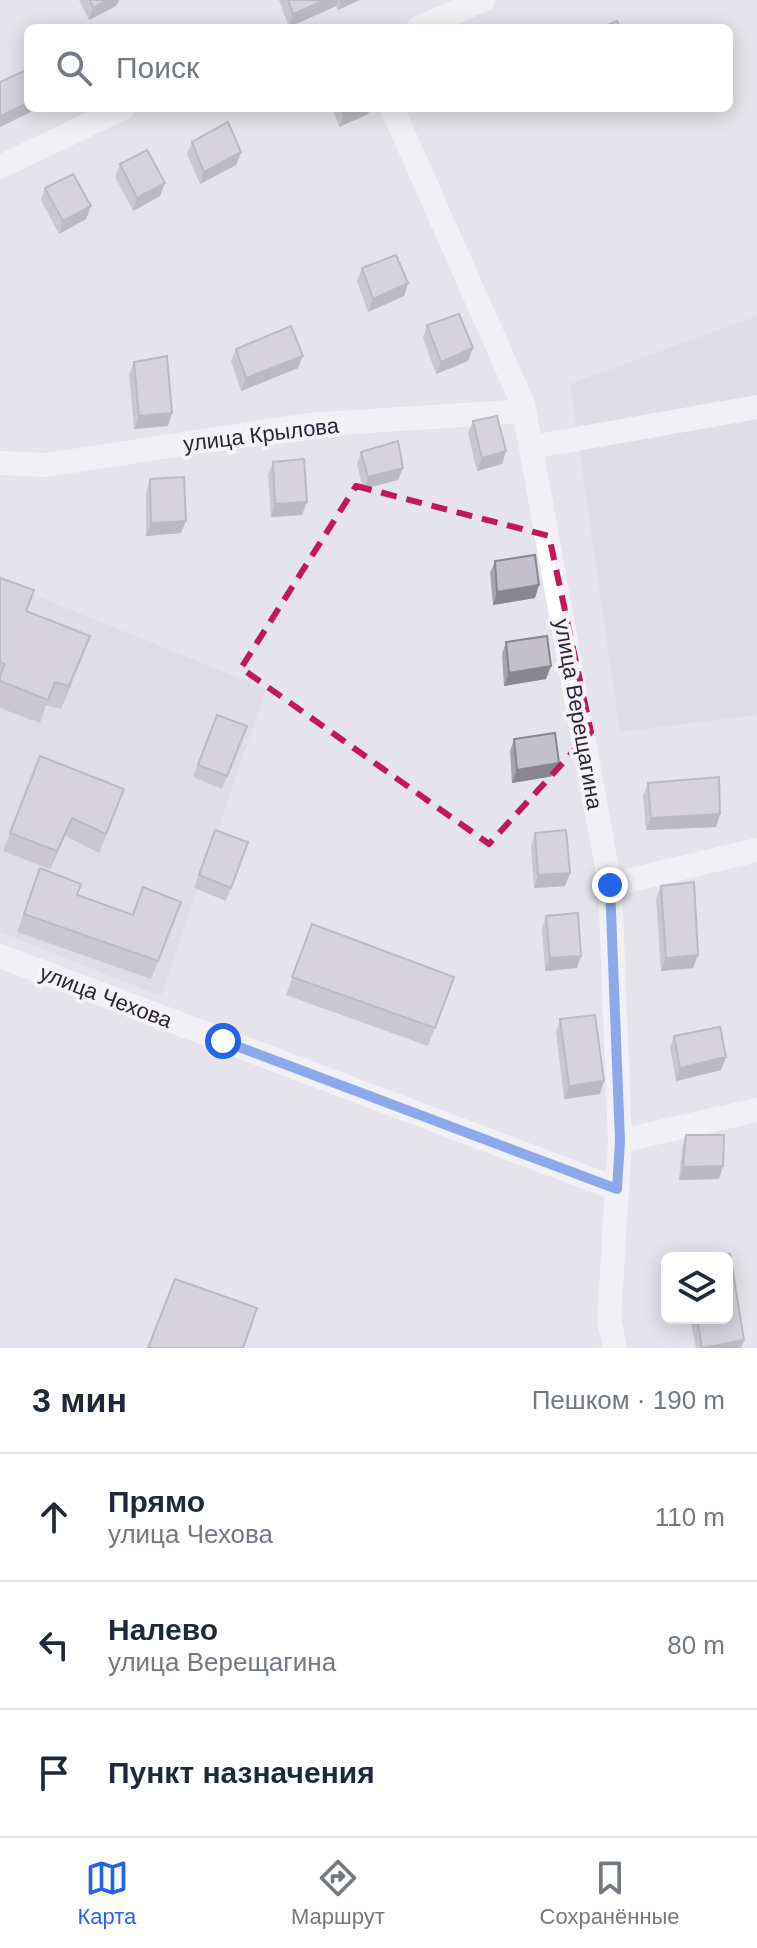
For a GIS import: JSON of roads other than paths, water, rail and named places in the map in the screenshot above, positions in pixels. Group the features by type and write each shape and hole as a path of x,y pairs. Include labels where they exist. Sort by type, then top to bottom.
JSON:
{"street":[{"path":"427,24 483,0"},
{"path":"0,167 115,112"},
{"name":"улица Верещагина","path":"394,112 524,411 610,885 620,1141 609,1320 615,1348"},
{"path":"531,447 757,407"},
{"name":"улица Крылова","path":"0,463 46,465 307,425 524,411"},
{"path":"610,885 757,850"},
{"name":"улица Чехова","path":"0,956 617,1189"},
{"path":"620,1141 757,1110"}]}
